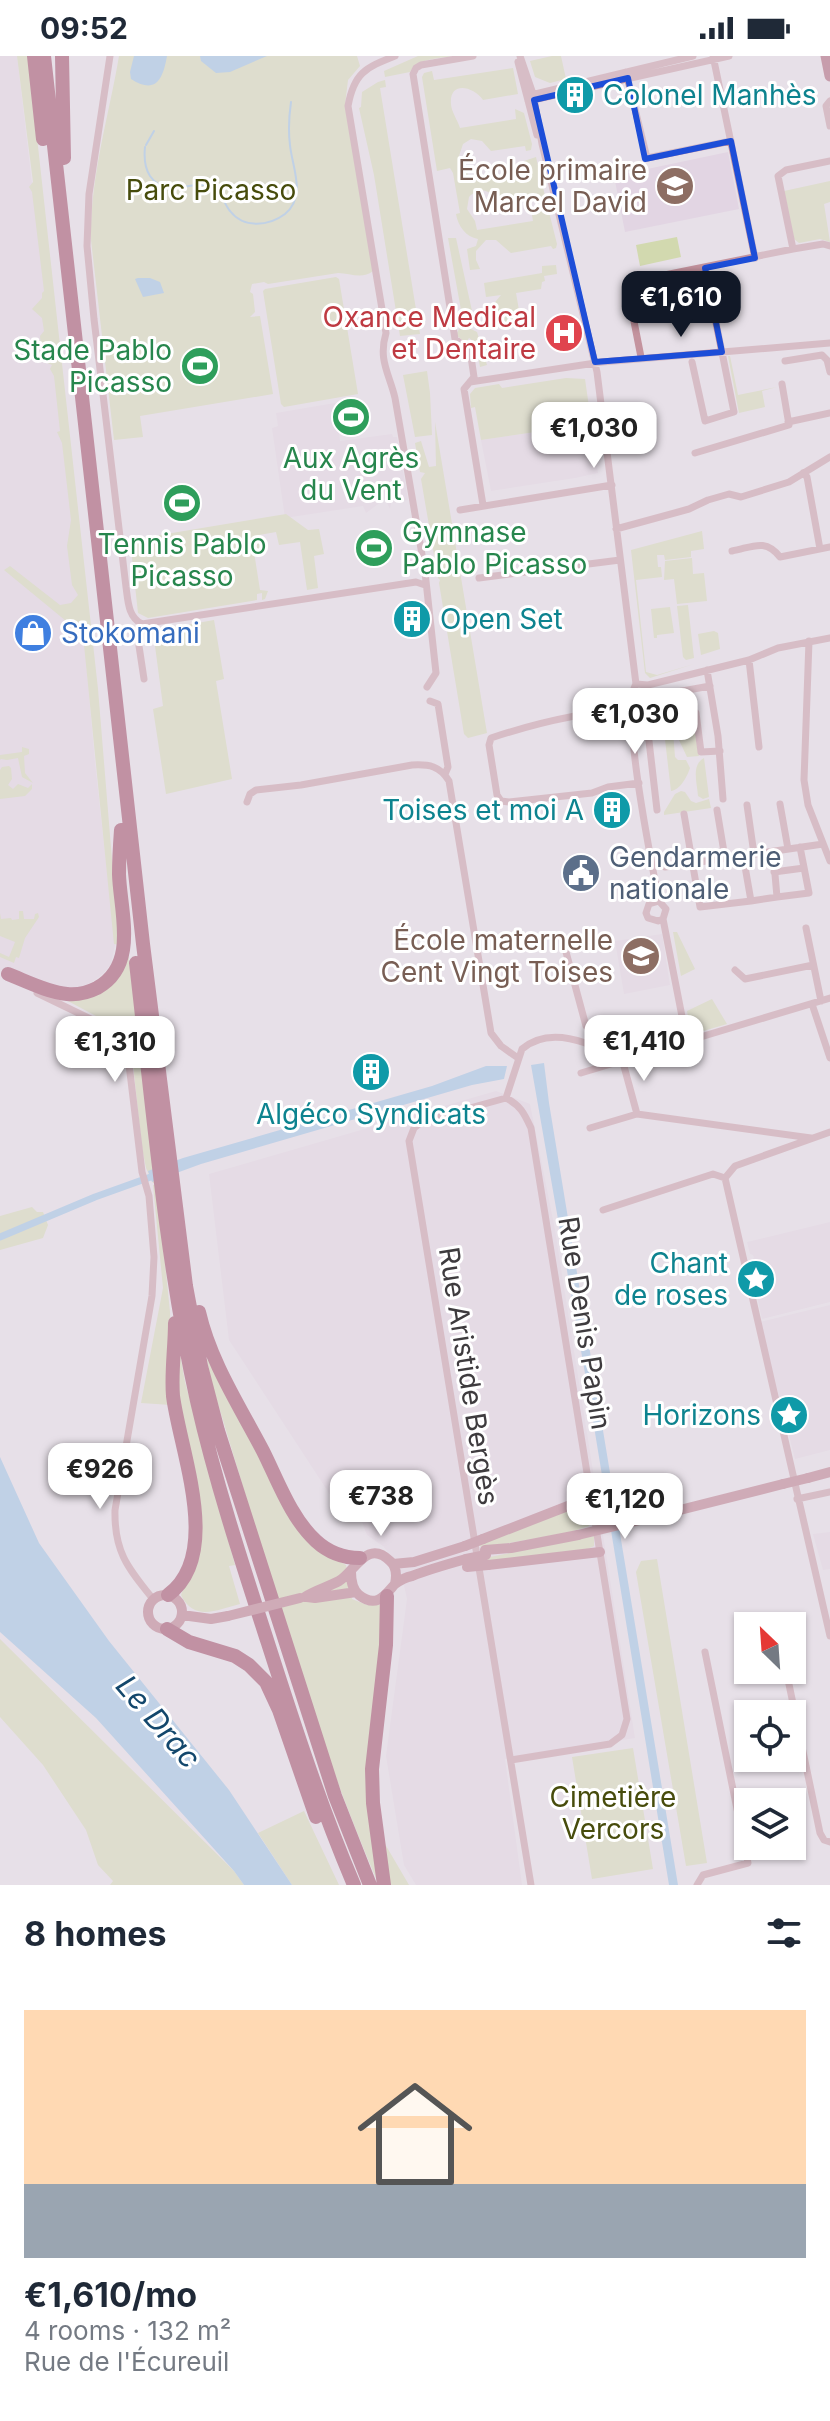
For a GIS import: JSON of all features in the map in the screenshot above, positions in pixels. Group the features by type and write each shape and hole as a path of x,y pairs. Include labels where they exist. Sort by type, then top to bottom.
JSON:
{"highway":[{"path":"34,56 121,830 164,1157"},
{"path":"44,56 142,928 164,1157 161,1183 177,1291 197,1401 230,1522 322,1807 354,1885"},
{"path":"61,214 66,199 62,56"},
{"path":"3,973 70,994 89,992 113,975 124,946 119,872 121,830"},
{"path":"161,1183 211,1348 297,1516 316,1541 330,1551 341,1557 360,1558"},
{"path":"185,1266 193,1328 218,1431 335,1796 370,1885"},
{"path":"168,1595 185,1577 196,1530 173,1394 174,1303 177,1291"},
{"path":"384,1885 373,1803 372,1769 391,1590"},
{"path":"167,1629 189,1642 235,1656 266,1682 279,1710 309,1800 347,1885"}],"main road":[{"path":"826,56 830,76"},
{"path":"351,1572 351,1583 356,1592 371,1600 416,1574 466,1557 578,1535 830,1472"},
{"path":"393,1564 466,1557 485,1552 591,1497"},
{"path":"485,1552 600,1552"},
{"path":"182,1615 211,1619 303,1597 351,1572 360,1558 376,1554 393,1564 396,1574 391,1590"},
{"path":"303,1597 356,1592"},
{"path":"168,1595 179,1602 182,1615 177,1624 167,1629 156,1627 149,1619 148,1608 153,1599 168,1595"}],"street":[{"path":"110,56 89,194 87,246 101,388 126,587 133,618 142,624 341,592 416,582 425,585"},
{"path":"395,56 355,79 348,106 386,333 381,347 386,375 395,398 423,559 436,673 427,687"},
{"path":"473,56 421,65 413,74 455,339 470,350 474,377 464,389 483,505"},
{"path":"519,56 531,98 535,131 542,144 595,362 636,684 630,709 639,783 659,901 666,909 663,919 687,1042"},
{"path":"627,75 693,56"},
{"path":"531,98 627,75 729,56"},
{"path":"713,57 755,258"},
{"path":"627,75 647,158 731,141"},
{"path":"830,101 826,106 830,126"},
{"path":"793,249 778,176 786,170 830,161"},
{"path":"641,357 627,286 630,282 793,249 823,244 830,246"},
{"path":"692,362 705,421 734,412 705,268"},
{"path":"470,382 641,357 830,343"},
{"path":"785,361 822,355 830,372"},
{"path":"695,453 789,425 782,384"},
{"path":"788,422 830,413"},
{"path":"616,529 689,509 729,494 741,497 789,482 830,457"},
{"path":"803,473 807,477 820,549"},
{"path":"460,510 612,485"},
{"path":"732,551 764,545 771,547 780,557 830,547"},
{"path":"479,578 620,560"},
{"path":"142,624 139,646 144,679"},
{"path":"636,684 648,685 702,668 749,660 778,648 830,638"},
{"path":"809,641 804,780 808,805 830,861"},
{"path":"749,660 759,747"},
{"path":"702,668 710,686 720,751 723,799"},
{"path":"657,810 644,698 710,686"},
{"path":"430,701 438,704 448,767 445,774"},
{"path":"630,709 603,711 547,723 491,738 489,745 497,795 501,801 592,793 608,787 639,783"},
{"path":"645,719 696,713 701,752 720,751"},
{"path":"247,802 256,790 412,765 437,767 445,774 449,781 491,1033 501,1046 518,1058"},
{"path":"780,804 788,849"},
{"path":"747,805 754,854"},
{"path":"717,810 725,858"},
{"path":"684,814 700,907 809,893 800,847"},
{"path":"665,867 823,844"},
{"path":"773,852 777,897"},
{"path":"743,855 751,901"},
{"path":"774,872 804,868"},
{"path":"659,901 649,904 646,913 653,921 663,919"},
{"path":"806,928 821,1001"},
{"path":"566,952 586,1026 613,1041 619,1048 637,1114"},
{"path":"735,970 741,980 813,965"},
{"path":"3,973 109,1029 120,1039 127,1051 142,1172 161,1183 152,1296 115,1522 123,1560 153,1599"},
{"path":"581,1073 830,998"},
{"path":"812,1004 830,1058"},
{"path":"506,1098 518,1058 527,1045 539,1041 560,1038 577,1040 621,1060"},
{"name":"Rue Denis Papin","path":"506,1098 524,1111 531,1128 627,1714 624,1731 610,1744 511,1760"},
{"name":"Rue Aristide Bergès","path":"506,1098 423,1121 414,1128 409,1141 531,1885"},
{"path":"590,1128 637,1114 813,1138"},
{"path":"768,1132 775,1152"},
{"path":"725,1178 735,1166 830,1132"},
{"path":"603,1210 713,1174 725,1178"},
{"path":"725,1178 830,1636"},
{"path":"797,1499 830,1492"},
{"path":"697,1885 703,1875 748,1863 705,1652"},
{"path":"789,1684 820,1833 824,1840 830,1842"}],"highlighted area":[{"path":"628,78 645,159 731,141 755,258 705,268 722,352 595,362 534,100"}],"shaded area":[{"path":"0,56 17,56 79,583 115,945 111,964 104,973 71,991 0,970"},
{"name":"École primaire Marcel David","path":"728,152 739,209 625,232 614,176"},
{"path":"335,403 340,441 392,434 397,437 408,500 391,503 390,509 385,499 366,513 363,506 285,518 272,428 278,426 276,413"},
{"path":"569,427 574,453 595,449 598,473 491,491 481,440"},
{"name":"École maternelle Cent Vingt Toises","path":"662,934 670,985 624,994 615,941"},
{"path":"496,1091 530,1104 555,1230 635,1738 505,1759 522,1885 416,1885 404,1865 386,1756 407,1599 400,1567 383,1546 367,1535 359,1514 342,1513 229,1340 209,1174"},
{"path":"830,1222 830,1302 762,1319 749,1261 754,1258 747,1242"},
{"path":"830,1305 830,1450 795,1459 760,1322"},
{"path":"830,1532 830,1569 823,1570 813,1534"}],"green space":[{"path":"17,56 28,56 98,689 119,945 114,944 83,635 4,570 10,566 60,605 71,603 78,595 72,585 67,546 71,520 62,443 57,432 60,431 54,376 50,369 52,365 36,362 42,354 40,336 44,331 42,318 32,309 44,291 29,187 33,182"},
{"name":"Parc Picasso","path":"119,56 357,56 360,66 348,80 345,105 373,271 360,276 338,273 252,284 250,292 253,294 255,312 250,317 260,316 273,394 140,416 143,437 114,440 91,240 97,170"},
{"path":"418,56 453,56 423,62 410,72 385,77 384,71"},
{"path":"561,56 566,79 550,83 535,77 530,61"},
{"path":"513,68 518,94 483,100 474,91 462,88 451,97 451,107 460,128 516,119 515,109 524,113 531,150 526,151 525,146 491,151 482,141 471,139 463,144 459,156 469,180 525,171 524,161 536,157 545,196 501,201 481,190 469,197 467,209 477,230 533,221 531,210 540,208 549,212 557,244 553,249 551,246 511,253 496,240 486,240 476,251 480,269 470,270 467,249 476,246 478,239 466,233 459,223 456,214 460,213 450,168 437,171 422,77 424,73 432,71 434,80"},
{"path":"385,80 386,87 380,88 420,334 400,336 374,175 359,108 362,92"},
{"path":"830,181 830,202 824,204 830,242 820,239 799,243 794,239 784,191"},
{"path":"677,237 681,257 640,266 636,245"},
{"path":"448,238 456,238 474,320 471,329 477,332 487,365 480,367 477,350 471,346 473,341 469,338 466,343 456,335 463,321"},
{"path":"556,265 557,274 544,276 541,289 516,293 520,316 517,320 497,324 491,307 501,295 486,297 484,283 542,273 542,266"},
{"path":"336,277 339,279 358,394 284,407 281,404 263,291"},
{"path":"728,356 738,395 777,387 762,391 765,407 739,413"},
{"path":"427,371 432,435 415,437 403,375"},
{"path":"566,378 585,379 595,449 574,453 569,427 481,440 475,407 471,408 470,394 475,388 499,384 502,388"},
{"path":"435,422 487,733 468,738 464,734 421,479 425,473 420,472 415,443 421,441 429,467 436,466"},
{"path":"286,514 308,530 319,529 324,554 314,556 318,588 307,590 300,542 279,545 276,532 259,535 260,550 254,552 260,590 268,591 265,599 262,600 262,593 257,594 257,600 148,618 138,613 130,540"},
{"path":"702,531 704,549 691,551 691,557 665,560 664,555 657,555 662,577 636,580 646,672 657,675 694,664 650,678 645,673 631,550"},
{"path":"692,558 693,574 704,573 707,601 677,604 674,579 664,580 665,561"},
{"path":"688,605 694,658 686,660 683,657 677,606"},
{"path":"670,607 674,633 654,638 651,609"},
{"path":"214,620 224,679 216,681 232,779 166,794 153,709 163,706 153,631"},
{"path":"718,633 720,649 701,655 698,634"},
{"path":"691,717 699,756 687,757 669,719"},
{"path":"665,720 673,731 675,757 686,760 690,768 680,786 671,791 664,731 653,732 652,721"},
{"path":"22,747 29,749 29,754 24,756 25,773 33,783 22,777 18,758 0,760 0,755 22,752"},
{"path":"704,758 709,797 703,799 698,796 696,774 697,765"},
{"path":"9,766 12,779 8,785 13,789 18,784 28,788 32,784 32,789 25,796 0,799 0,770"},
{"path":"681,791 696,803 709,799 711,808 664,815 675,794"},
{"path":"19,911 23,911 24,919 34,919 38,913 39,917 14,963 0,957 0,953 9,957 15,942 0,936 0,913 1,919 12,920 19,919"},
{"path":"673,932 677,932 695,969 681,976"},
{"path":"128,951 156,1183 153,1183 146,1168 142,1148 130,1036 66,1000 82,997"},
{"path":"712,999 727,1024 691,1033 687,1011"},
{"path":"157,1184 170,1312 171,1405 141,1403 163,1288 153,1185"},
{"path":"32,1207 37,1212 43,1212 48,1225 43,1238 0,1250 0,1216"},
{"path":"180,1354 235,1565 229,1566 240,1604 207,1612 192,1609 181,1595 199,1533 175,1386"},
{"path":"212,1357 321,1551 346,1565 352,1599 367,1605 382,1605 381,1643 368,1760 379,1885 308,1699 211,1381 207,1360"},
{"path":"572,1509 587,1511 589,1526 482,1548 478,1544"},
{"path":"594,1536 594,1546 579,1553 481,1561 485,1558"},
{"path":"657,1559 707,1863 686,1866 636,1572 641,1561"},
{"path":"0,1639 234,1871 244,1885 110,1885 113,1881 98,1865 86,1830 43,1765 0,1717"},
{"name":"Cimetière Vercors","path":"633,1748 653,1869 592,1879 572,1757"},
{"path":"304,1811 339,1885 292,1885 258,1833"},
{"path":"385,1844 409,1885 390,1885"}],"water":[{"path":"134,56 167,56 157,82 147,85 131,79"},
{"path":"200,56 267,56 230,72 216,73 201,61"},
{"path":"135,279 160,282 164,293 143,297"},
{"path":"544,1063 678,1885 669,1885 531,1065"},
{"path":"486,1066 507,1066 504,1079 472,1085 201,1164 152,1182 148,1171 183,1158 432,1086"},
{"name":"Le Drac","path":"0,1457 39,1543 109,1641 229,1790 292,1885 244,1885 96,1718 0,1632"}],"waterway":[{"path":"145,147 147,169 157,183 172,188 196,185 213,187 230,211 242,221 257,224 272,221 292,207 297,190 289,139 291,102"},
{"path":"146,145 154,131"},
{"path":"0,1237 159,1174"}],"place":[{"name":"Colonel Manhès","path":"575,95"},
{"name":"École primaire Marcel David","path":"675,186"},
{"name":"Oxance Medical et Dentaire","path":"564,333"},
{"name":"Stade Pablo Picasso","path":"200,366"},
{"name":"Aux Agrès du Vent","path":"351,417"},
{"name":"Tennis Pablo Picasso","path":"182,503"},
{"name":"Gymnase Pablo Picasso","path":"374,548"},
{"name":"Open Set","path":"412,619"},
{"name":"Stokomani","path":"33,633"},
{"name":"Toises et moi A","path":"612,810"},
{"name":"Gendarmerie nationale","path":"581,873"},
{"name":"École maternelle Cent Vingt Toises","path":"641,956"},
{"name":"Algéco Syndicats","path":"371,1072"},
{"name":"Chant de roses","path":"756,1279"},
{"name":"Horizons","path":"789,1415"}]}
